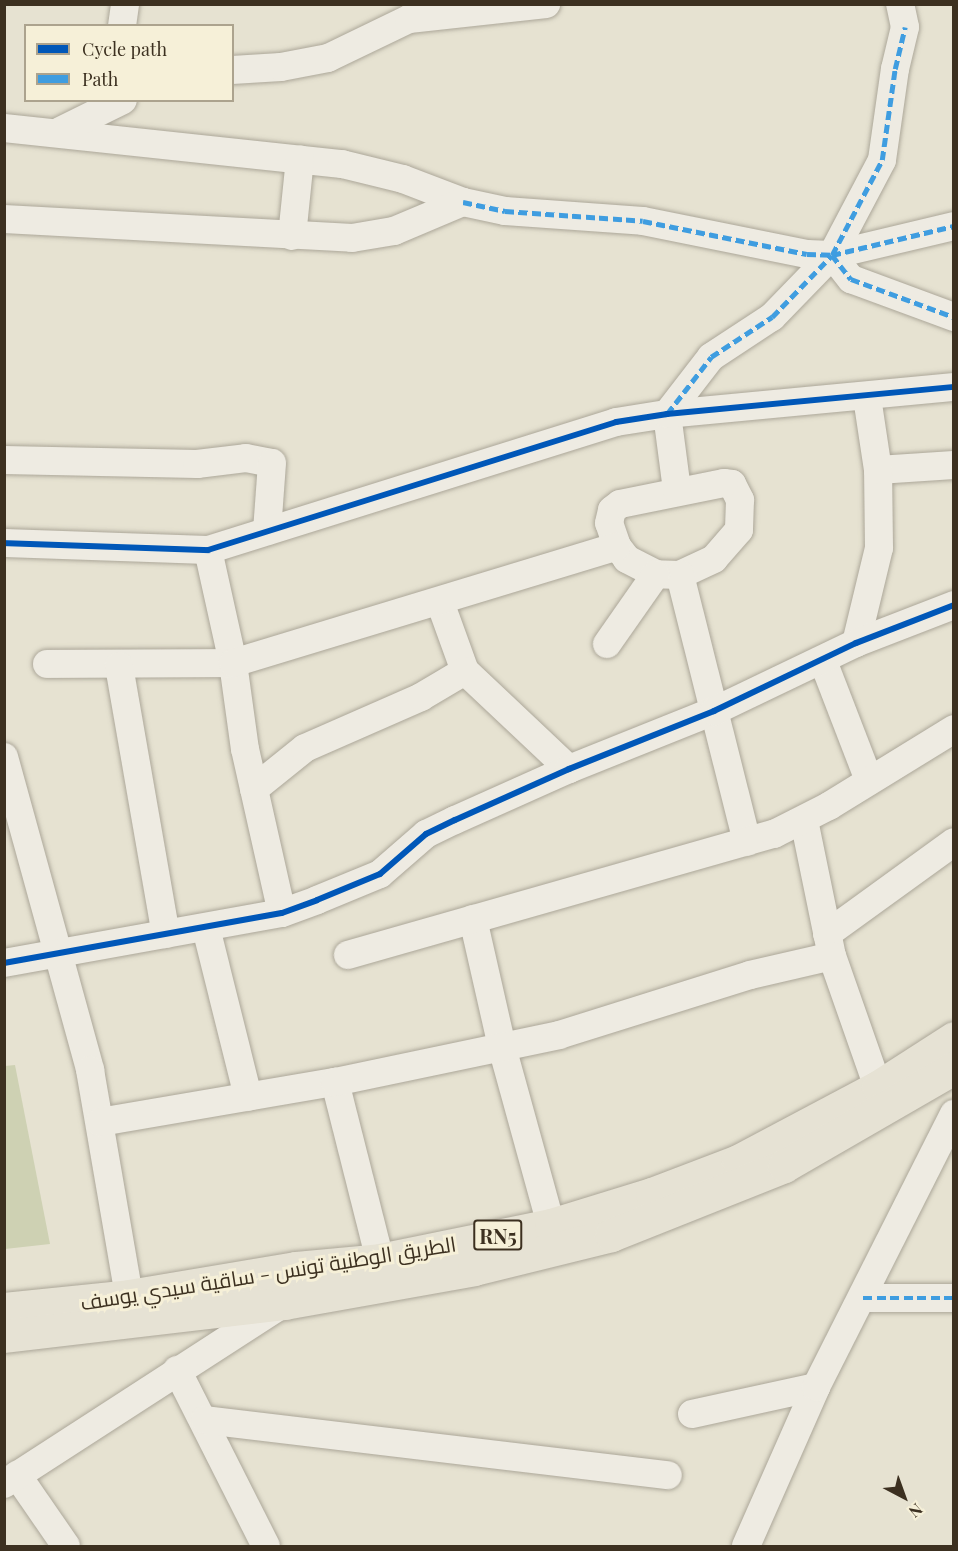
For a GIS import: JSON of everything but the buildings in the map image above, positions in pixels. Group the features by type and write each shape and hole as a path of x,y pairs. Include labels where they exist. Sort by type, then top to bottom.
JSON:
{"main road":[{"name":"الطريق الوطنية تونس - ساقية سيدي يوسف","path":"4,1309 129,1296 296,1268 380,1260 551,1225 652,1194 729,1164 878,1087 954,1038"},
{"name":"الطريق الوطنية تونس - ساقية سيدي يوسف","path":"4,1336 284,1303 474,1269 612,1235 784,1166 954,1068"}],"street":[{"path":"122,24 124,4"},
{"path":"234,70 280,67 328,58 409,19 546,4"},
{"path":"677,490 667,414 711,357 772,317 832,255 882,160 895,69 905,27 900,4"},
{"path":"56,133 119,102"},
{"path":"4,128 342,164 403,179 463,202 506,211 643,221 723,240 832,255 954,226"},
{"path":"292,236 300,159"},
{"path":"4,219 352,238 394,231 463,202"},
{"path":"832,255 851,279 954,317"},
{"path":"4,543 208,550 616,422 667,414 867,397 954,387"},
{"path":"856,643 879,548 878,470 867,397"},
{"path":"4,460 197,464 246,458 272,463 267,531"},
{"path":"878,470 954,465"},
{"path":"607,644 668,574 714,559 731,544 739,531 741,514 732,484 677,490 633,499 612,510 609,523 617,546 627,559 668,574"},
{"path":"47,664 119,666 233,663 440,602 617,546"},
{"path":"208,550 233,663 254,789 282,914"},
{"path":"668,574 714,711 747,842"},
{"path":"440,602 465,671 569,769"},
{"path":"4,963 282,914 380,874 426,834 569,769 714,711 823,661 856,643 954,605"},
{"path":"823,661 869,780"},
{"path":"119,666 166,934"},
{"path":"254,789 305,748 421,697 465,671"},
{"path":"348,955 747,842 804,820 954,729"},
{"path":"4,758 9,796 57,952 100,1122 129,1296"},
{"path":"804,820 829,945 878,1087"},
{"path":"100,1122 335,1082 559,1035 750,975 829,945 954,842"},
{"path":"473,920 502,1047 551,1225"},
{"path":"206,928 249,1097"},
{"path":"335,1082 380,1260"},
{"path":"746,1546 816,1387 954,1114"},
{"path":"863,1298 954,1298"},
{"path":"66,1546 11,1480 177,1370 284,1303"},
{"path":"177,1370 206,1420 266,1546"},
{"path":"692,1414 816,1387"},
{"path":"206,1420 668,1475"}],"green space":[{"path":"15,1065 50,1244 5,1249 5,1066"}],"marked path":[{"path":"667,414 711,357 772,317 832,255 882,160 895,69 905,27"},
{"path":"463,202 505,211 643,221 807,254 832,255 954,226"},
{"path":"832,255 851,279 954,317"},
{"path":"863,1298 954,1298"}],"cycle path":[{"path":"4,543 208,550 616,422 667,414 954,387"},
{"path":"4,963 282,913 317,900 380,874 426,834 455,820 569,769 714,711 856,643 954,605"}]}
